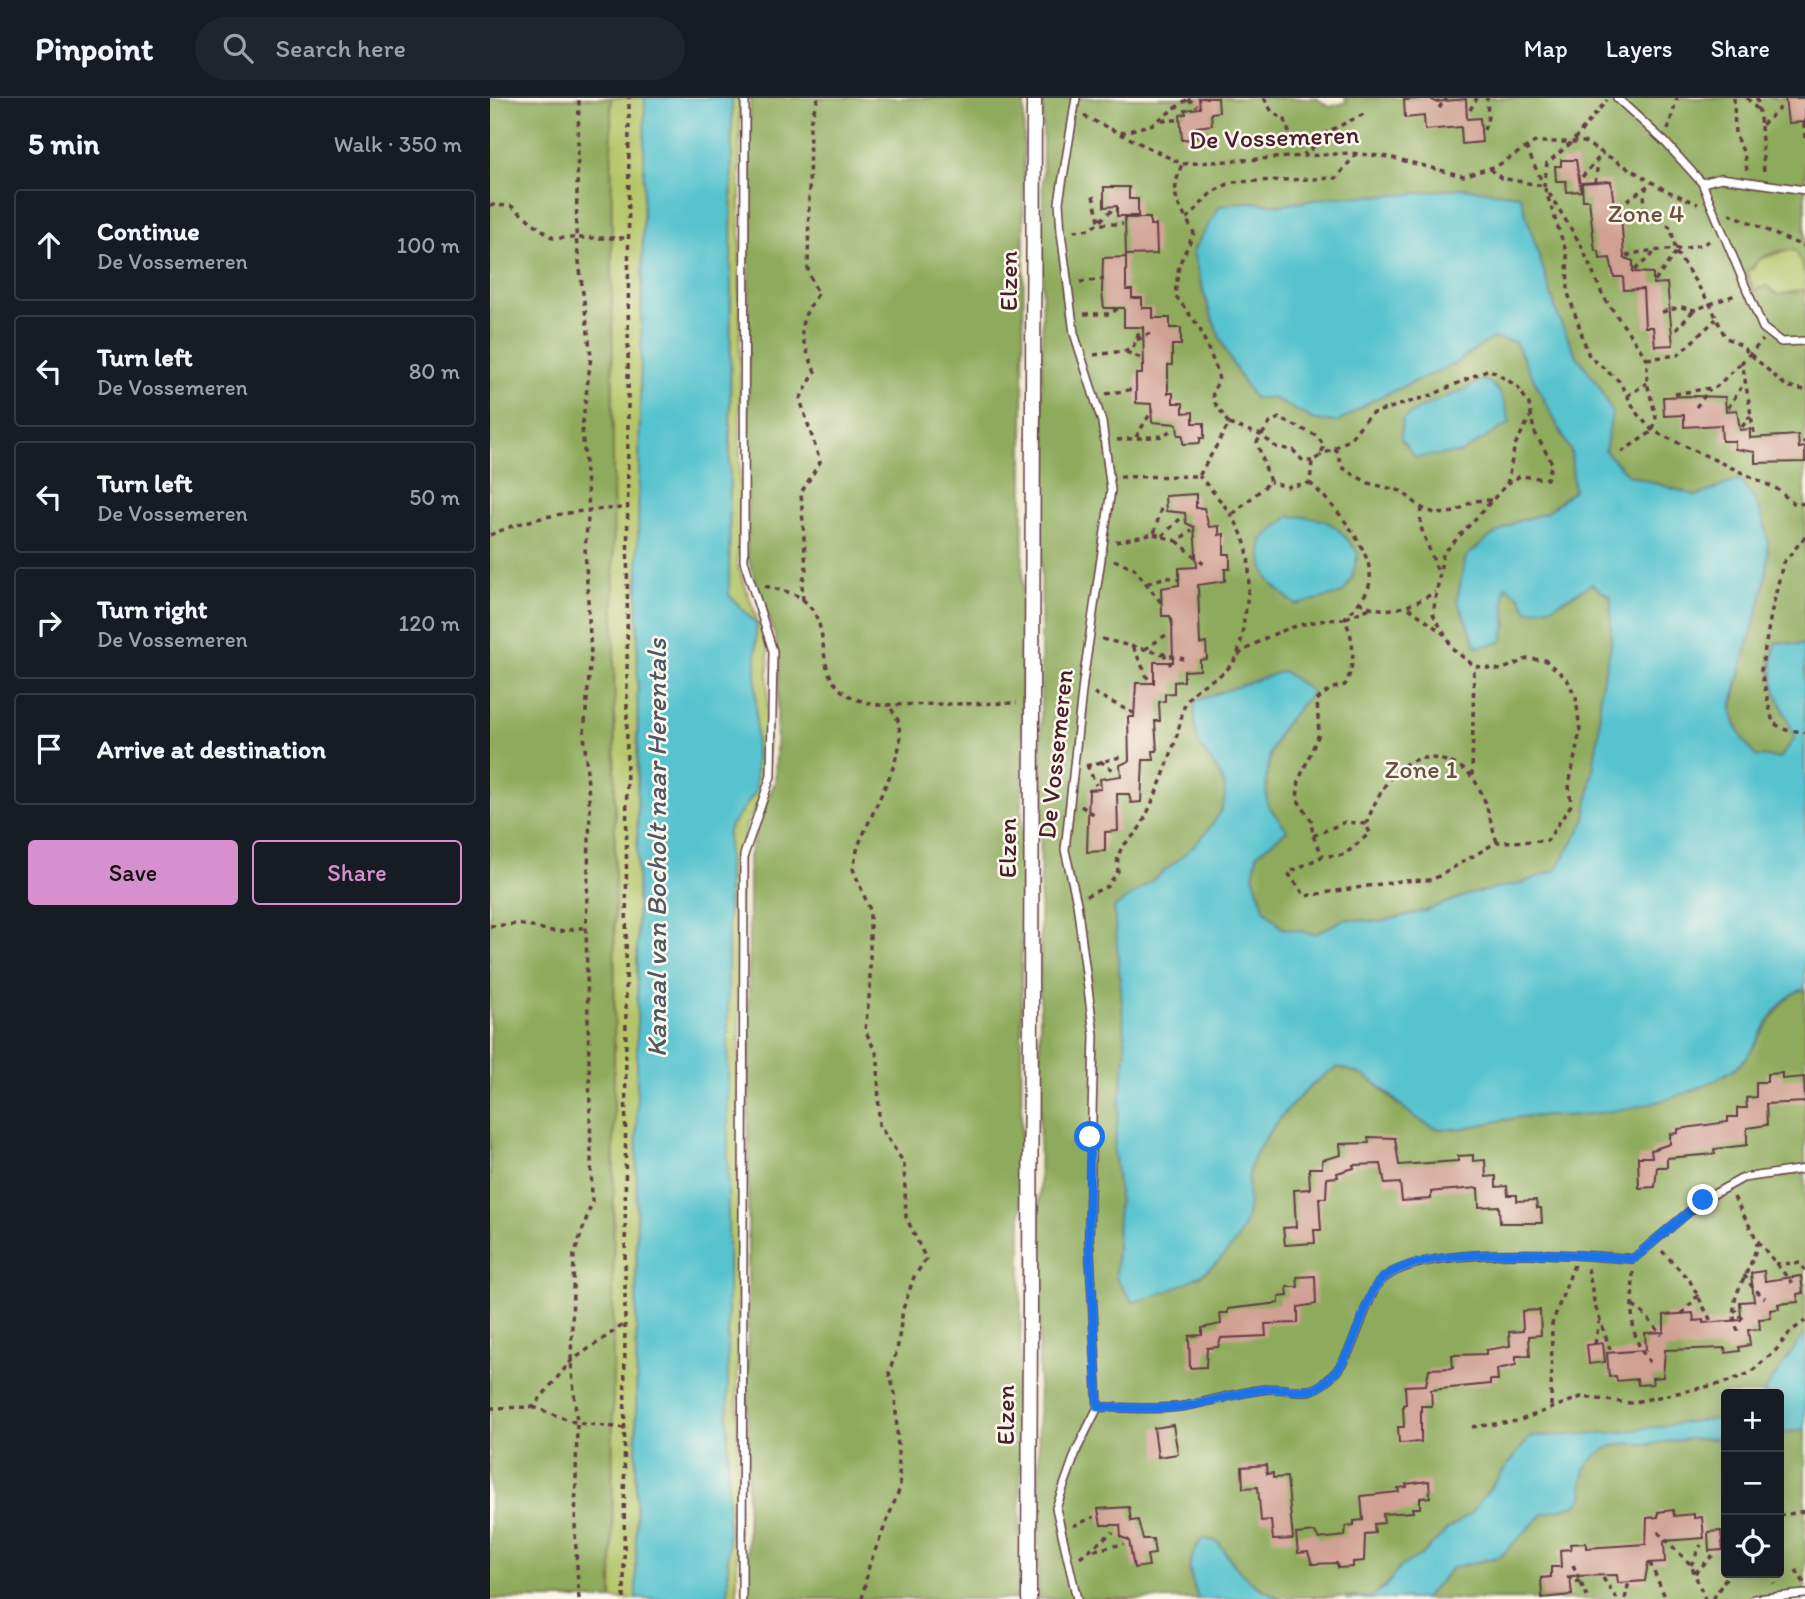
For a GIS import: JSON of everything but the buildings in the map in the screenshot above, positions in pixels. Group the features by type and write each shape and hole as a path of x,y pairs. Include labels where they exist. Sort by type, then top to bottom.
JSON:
{"street":[{"name":"Elzen","path":"1029,1599 1034,98"}],"lane":[{"path":"742,1599 744,855 771,776 774,651 744,561 745,98"},
{"name":"De Vossemeren","path":"1076,98 1059,202 1061,232 1072,315 1105,442 1111,477 1072,770 1065,850 1076,901 1094,1035 1089,1237 1098,1407 1077,1449 1056,1508 1077,1599"},
{"path":"1617,98 1665,142 1702,183 1763,328 1782,342 1805,341"},
{"path":"1702,183 1721,178 1805,190"},
{"path":"1098,1407 1176,1408 1266,1389 1312,1390 1335,1374 1352,1344 1377,1284 1394,1271 1423,1263 1536,1252 1633,1259 1703,1200 1743,1178 1805,1169"},
{"path":"1755,1599 1805,1594"}],"path":[{"path":"579,98 576,238 591,356 582,428 589,509 585,547 591,655 584,733 590,812 586,927 592,1202 574,1255 571,1361 577,1423 575,1533 579,1599"},
{"path":"624,1599 629,98"},
{"path":"803,600 802,585 806,569 801,493 820,461 800,399 815,372 801,333 802,316 818,294 808,272 810,122 818,98"},
{"path":"1119,134 1160,120 1189,98 1197,106"},
{"path":"1264,98 1272,112 1285,120 1292,142 1306,155 1327,132 1366,113"},
{"path":"1439,108 1446,98"},
{"path":"1470,110 1477,98"},
{"path":"1484,130 1488,117 1488,98"},
{"path":"1608,98 1572,142 1547,163 1544,186 1581,245 1603,296 1647,359 1647,383 1656,417 1653,431 1620,453"},
{"path":"1665,142 1677,98"},
{"path":"1734,98 1735,135 1744,153 1748,182"},
{"path":"1747,98 1757,109"},
{"path":"1757,98 1764,185"},
{"path":"1761,126 1784,104"},
{"name":"De Vossemeren","path":"1072,111 1182,164 1357,153 1390,157 1463,176 1489,168 1535,142 1584,142 1687,202 1748,220 1780,239 1805,246"},
{"path":"1160,120 1179,120"},
{"path":"1804,123 1805,140"},
{"path":"1526,147 1544,186 1567,254 1568,293 1589,356 1619,381 1638,415 1653,431 1777,489 1793,503 1805,504"},
{"path":"1187,219 1212,192 1233,182 1336,178 1357,153"},
{"path":"1595,183 1603,153"},
{"path":"1582,177 1599,161"},
{"path":"1182,164 1174,191 1177,207 1194,233 1174,280 1175,295 1199,327 1217,370 1219,381 1212,392 1214,403 1228,424 1261,435 1276,447 1293,450 1303,461 1312,461 1349,440 1370,414 1432,395 1489,369 1517,386 1529,404 1534,431 1552,463 1547,479 1520,476 1507,484 1443,554 1433,614 1453,649 1474,666 1501,670 1527,659 1545,660 1567,679 1576,698 1580,731 1569,785 1571,805 1547,841 1497,842 1432,880 1399,881 1305,896 1288,873 1322,856 1344,855 1370,833 1366,824"},
{"path":"1489,168 1502,178 1544,186"},
{"path":"1611,212 1653,182"},
{"path":"1647,187 1644,194 1645,207 1671,228 1676,251 1710,304 1725,337 1740,345 1786,386 1805,390"},
{"path":"1093,196 1100,224"},
{"path":"490,205 512,206 553,238 629,238"},
{"path":"1061,232 1091,229 1100,224 1113,209"},
{"path":"1100,224 1123,224"},
{"path":"1626,256 1640,251 1676,251 1723,234"},
{"path":"1656,281 1676,251"},
{"path":"1635,270 1654,253"},
{"path":"1067,283 1104,279"},
{"path":"1676,330 1694,310 1747,291"},
{"path":"1662,312 1681,307 1694,310"},
{"path":"1072,315 1109,314 1119,308"},
{"path":"1647,359 1678,355 1716,320"},
{"path":"1138,340 1141,328"},
{"path":"1124,351 1152,332"},
{"path":"1696,407 1710,389 1770,334"},
{"path":"1081,356 1124,351 1141,358"},
{"path":"1742,362 1754,433"},
{"path":"1728,408 1745,382"},
{"path":"1627,396 1647,383"},
{"path":"1094,397 1133,389"},
{"path":"1675,394 1710,389"},
{"path":"1136,437 1153,409"},
{"path":"1507,484 1515,445 1531,415"},
{"path":"1742,427 1750,416"},
{"path":"1270,482 1257,442 1270,423 1279,418 1291,421 1317,436 1324,446 1320,456"},
{"path":"1199,475 1228,424"},
{"path":"1105,442 1162,436 1173,429"},
{"path":"1335,448 1343,468 1368,483 1401,491 1422,508 1437,514 1455,512 1473,501 1493,500"},
{"path":"1310,482 1312,461"},
{"path":"1111,477 1199,475"},
{"path":"1076,901 1108,886 1118,871 1117,860 1122,845 1138,835 1177,737 1185,704 1196,688 1230,667 1237,655 1248,597 1248,547 1233,514 1199,475"},
{"path":"1270,482 1286,487 1310,482"},
{"path":"1233,514 1270,482"},
{"path":"1310,482 1356,538 1370,581 1359,601 1344,619"},
{"path":"1154,534 1162,505"},
{"path":"1422,508 1420,525 1439,575"},
{"path":"490,535 509,526 589,509 628,509"},
{"path":"1162,537 1180,519"},
{"path":"1177,541 1192,530"},
{"path":"1104,541 1126,542 1154,534 1177,541 1207,567"},
{"path":"1805,537 1783,564 1761,671 1773,723 1793,731 1805,732"},
{"path":"1102,556 1134,568 1163,605"},
{"path":"748,577 803,600 816,614 825,668 845,694 863,703 1032,703"},
{"path":"1148,583 1166,577 1180,580"},
{"path":"1237,655 1261,638 1294,626 1344,619 1370,608 1409,608 1435,592"},
{"path":"1359,601 1370,608"},
{"path":"1409,608 1446,636"},
{"path":"1322,856 1313,836 1311,820 1297,799 1299,780 1319,734 1317,700 1331,689 1345,685 1352,673 1352,634 1344,619"},
{"path":"1143,650 1169,633"},
{"path":"1090,636 1184,659"},
{"path":"1133,648 1150,683"},
{"path":"1163,653 1171,665"},
{"path":"1472,776 1474,666"},
{"path":"1082,689 1104,696 1133,713"},
{"path":"862,1599 869,1566 900,1488 895,1394 889,1372 897,1351 903,1309 914,1277 926,1259 906,1217 904,1163 879,1125 877,1058 865,1030 870,989 870,909 853,869 858,846 892,771 900,744 899,722 889,705"},
{"path":"1072,770 1124,756"},
{"path":"1366,824 1390,776 1409,762 1429,757 1452,762 1472,776 1483,797 1497,842"},
{"path":"1100,761 1113,770"},
{"path":"1087,765 1096,785"},
{"path":"1313,836 1345,822 1366,824"},
{"path":"490,926 518,924 557,932 586,927"},
{"path":"1728,1186 1757,1240 1792,1283"},
{"path":"1738,1331 1732,1306 1744,1275 1755,1258 1757,1240"},
{"path":"1652,1243 1678,1264 1699,1294 1712,1323"},
{"path":"1551,1406 1552,1324 1577,1255"},
{"path":"1587,1256 1600,1319 1611,1352"},
{"path":"1633,1259 1631,1326 1640,1350 1650,1362"},
{"path":"1774,1264 1800,1264 1805,1270"},
{"path":"1744,1275 1753,1289 1765,1298"},
{"path":"1682,1314 1699,1294"},
{"path":"1633,1306 1645,1315 1662,1335"},
{"path":"1732,1306 1743,1319"},
{"path":"1595,1344 1600,1319"},
{"path":"1472,1427 1518,1421 1551,1406 1581,1397 1630,1403 1724,1383 1750,1373 1776,1350 1791,1331 1805,1321"},
{"path":"533,1407 571,1361 624,1324"},
{"path":"490,1408 533,1407 577,1423 625,1428"},
{"path":"1784,1515 1805,1511"},
{"path":"1062,1532 1094,1517"},
{"path":"1069,1563 1113,1532"},
{"path":"1658,1532 1691,1565 1705,1599"},
{"path":"1091,1550 1124,1544"},
{"path":"1691,1565 1701,1545"},
{"path":"1695,1573 1716,1552"},
{"path":"1650,1563 1666,1599"},
{"path":"1573,1565 1588,1599"},
{"path":"1796,1570 1805,1586"},
{"path":"1567,1577 1581,1584"},
{"path":"1603,1577 1617,1599"},
{"path":"1713,1599 1726,1578"},
{"path":"1625,1599 1629,1582"}],"green space":[{"path":"490,98 611,98 615,811 612,1599 490,1599"},
{"path":"611,98 645,98 646,138 638,533 636,1599 612,1599 615,811"},
{"path":"732,98 740,98 740,530 737,563 768,650 767,773 762,797 746,825 740,852 737,1599 728,1599 728,830 756,791 756,623 729,595"},
{"path":"750,98 1024,98 1020,1599 747,1599 749,857 756,828 775,782 779,663 775,637 747,556"},
{"path":"1043,98 1316,98 1330,107 1347,102 1345,98 1805,98 1805,274 1796,251 1792,250 1764,257 1746,271 1754,290 1767,286 1778,295 1805,290 1805,645 1776,642 1770,670 1795,738 1780,758 1755,756 1740,735 1732,709 1743,662 1739,480 1697,496 1628,475 1605,451 1612,413 1599,386 1576,355 1558,317 1520,196 1462,188 1401,195 1335,197 1282,205 1248,202 1220,206 1193,251 1216,328 1233,364 1254,398 1272,398 1315,420 1338,422 1373,400 1454,364 1492,338 1515,342 1571,452 1574,490 1546,513 1516,522 1490,537 1467,557 1457,600 1477,647 1508,626 1503,610 1505,585 1520,596 1553,606 1592,584 1611,598 1611,646 1601,687 1599,731 1585,821 1558,869 1523,883 1470,894 1425,911 1380,922 1345,919 1315,934 1282,928 1265,910 1253,876 1257,854 1287,830 1267,804 1266,779 1271,752 1280,730 1312,691 1198,740 1225,781 1223,804 1214,822 1183,856 1114,909 1126,1049 1114,1150 1119,1190 1116,1278 1200,1277 1237,1238 1244,1221 1249,1171 1263,1142 1286,1112 1312,1085 1338,1067 1368,1077 1400,1106 1468,1127 1520,1117 1579,1115 1652,1103 1702,1087 1739,1066 1783,1002 1795,991 1805,989 1805,1333 1766,1389 1721,1389 1721,1418 1620,1432 1530,1437 1471,1513 1448,1529 1423,1554 1400,1567 1385,1587 1372,1597 1278,1597 1244,1578 1218,1542 1202,1539 1192,1556 1189,1568 1198,1599 1038,1599","holes":["1483,380 1461,453 1450,452 1438,401 1460,394"]},
{"path":"1789,249 1796,251 1805,274 1805,290 1778,295 1753,290 1746,271 1753,269 1758,260"},
{"path":"1805,1430 1805,1594 1754,1599 1424,1599 1452,1568 1501,1556 1543,1514 1576,1505 1584,1470 1593,1457 1608,1448 1627,1443 1649,1445 1668,1439 1721,1439 1721,1578 1784,1578 1784,1432"}],"water":[{"name":"Kanaal van Bocholt naar Herentals","path":"645,98 732,98 729,595 756,623 756,791 728,830 728,1599 636,1599 638,533"},
{"path":"1462,188 1520,195 1558,317 1576,355 1599,386 1612,413 1605,451 1628,475 1697,496 1739,480 1756,502 1765,526 1768,550 1766,575 1732,708 1740,734 1755,756 1780,758 1795,738 1774,682 1773,658 1776,642 1805,645 1805,989 1782,1002 1753,1048 1736,1067 1701,1087 1661,1101 1620,1110 1572,1116 1521,1117 1462,1128 1440,1129 1422,1122 1368,1078 1338,1067 1298,1098 1262,1144 1249,1172 1247,1215 1241,1233 1231,1248 1202,1274 1167,1291 1133,1302 1116,1278 1119,1190 1114,1150 1126,1049 1114,908 1165,871 1202,837 1216,819 1224,801 1222,779 1197,739 1195,701 1283,671 1312,692 1280,730 1270,753 1266,779 1267,804 1287,830 1257,854 1253,876 1265,910 1282,928 1315,934 1345,919 1380,922 1425,911 1470,894 1523,883 1557,869 1585,821 1599,731 1601,687 1611,646 1611,598 1592,584 1553,606 1528,611 1520,596 1505,586 1505,628 1502,642 1477,647 1457,600 1466,557 1490,537 1516,522 1546,513 1574,490 1571,452 1515,342 1492,338 1454,364 1373,400 1338,422 1315,420 1272,398 1254,398 1233,364 1216,328 1193,251 1220,206 1248,202 1282,205 1335,197 1401,195"},
{"path":"1483,380 1499,391 1510,423 1461,453 1415,457 1401,439 1402,420 1421,408"},
{"path":"1290,516 1314,518 1330,523 1358,553 1352,578 1343,593 1296,605 1268,578 1263,563 1262,540"},
{"path":"1805,1333 1805,1430 1784,1432 1784,1389 1766,1389"},
{"path":"1721,1418 1721,1439 1618,1444 1600,1453 1587,1467 1582,1485 1584,1496 1576,1505 1543,1514 1501,1556 1452,1568 1424,1599 1345,1599 1372,1597 1385,1587 1400,1567 1423,1554 1448,1529 1471,1513 1530,1437 1620,1432"},
{"path":"1202,1539 1218,1542 1245,1576 1261,1589 1282,1599 1198,1599 1190,1562"}],"route":[{"path":"1090,1137 1089,1237 1098,1407 1176,1408 1266,1389 1312,1390 1335,1374 1352,1344 1377,1284 1394,1271 1423,1263 1536,1252 1633,1259 1703,1200"}],"park label":[{"name":"Zone 4","path":"1646,213"},
{"name":"Zone 1","path":"1421,769"}]}
